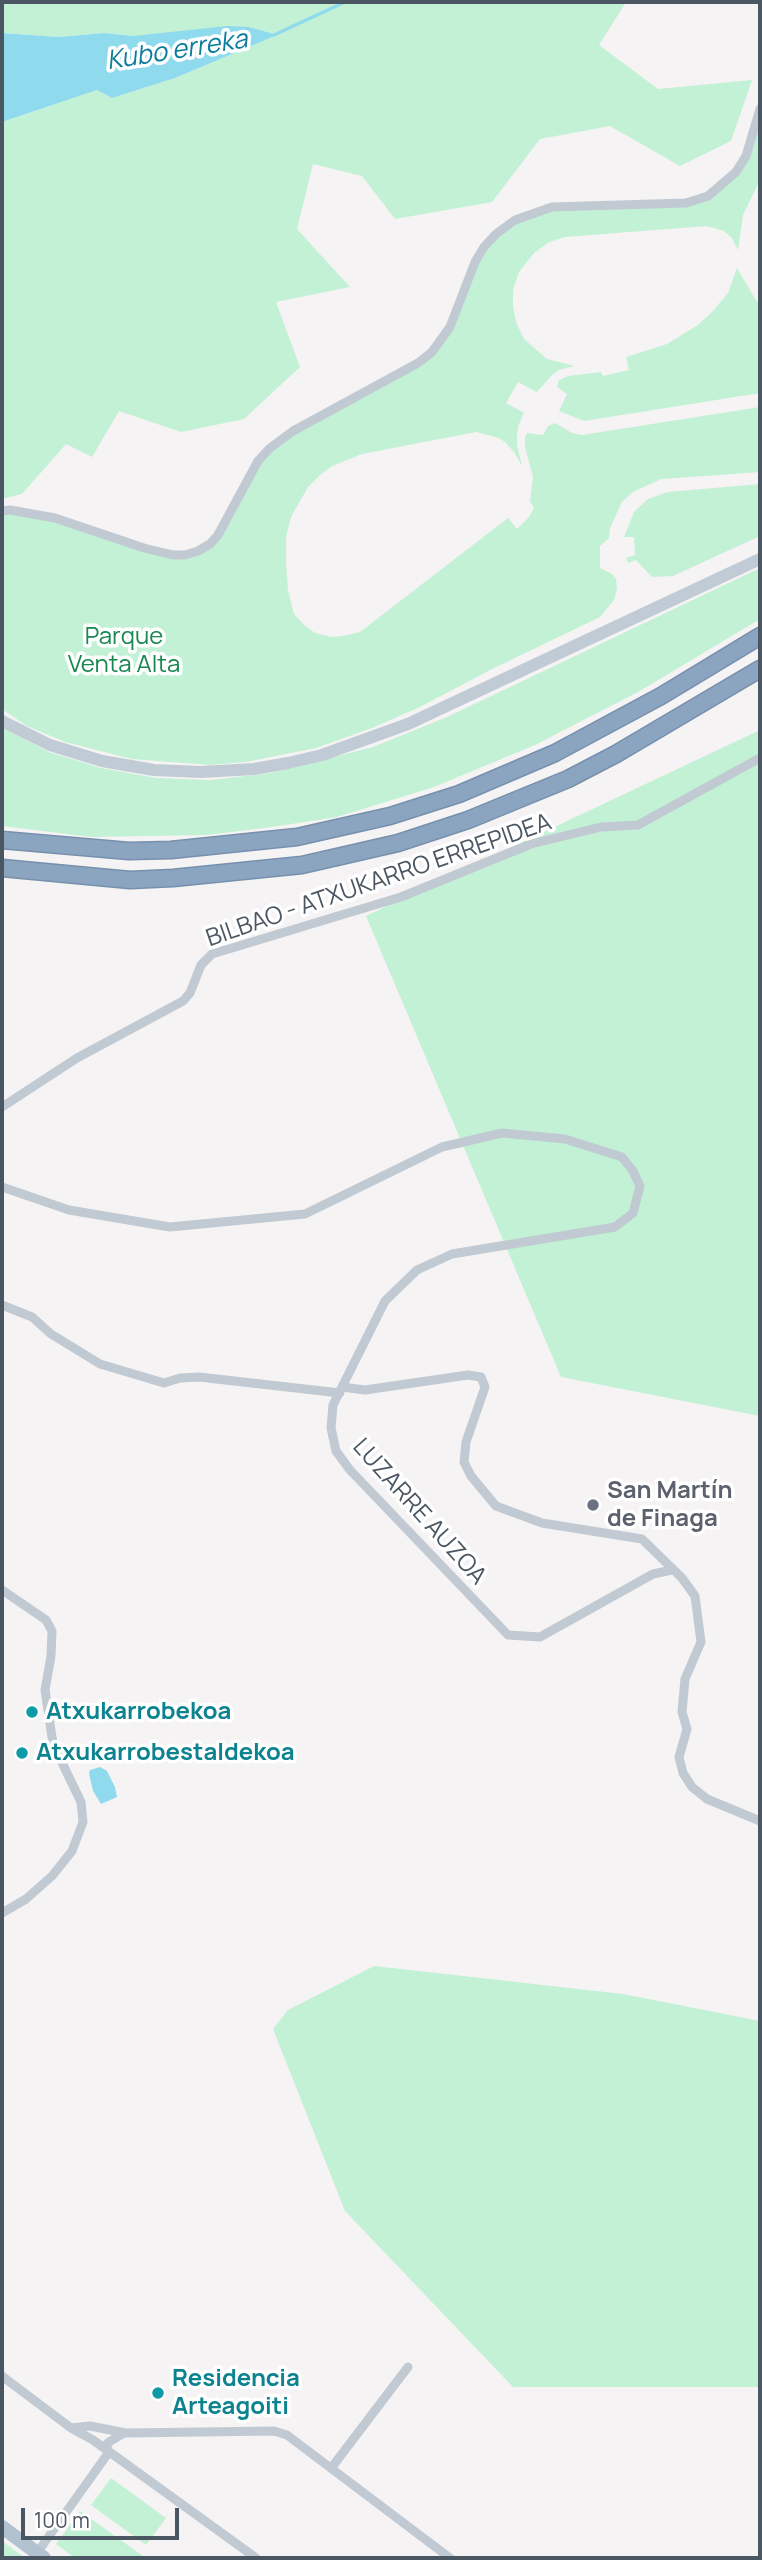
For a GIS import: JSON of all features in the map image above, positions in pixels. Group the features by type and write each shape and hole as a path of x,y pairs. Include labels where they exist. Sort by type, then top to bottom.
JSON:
{"highway":[{"path":"2,840 130,851 171,850 284,839 380,818 459,794 545,758 602,729 760,636"},
{"path":"2,868 130,880 173,878 302,865 387,846 477,817 568,779 760,670"}],"main road":[{"path":"2,2528 40,2556"}],"street":[{"path":"2,511 55,518 173,555 198,551 218,535 258,461 270,448 293,431 418,363 432,352 450,327 475,262 496,234 515,220 552,206 686,203 708,196 736,172 746,156 760,109"},
{"path":"2,722 50,745 102,761 154,770 201,772 254,769 288,763 322,755 408,724 760,559"},
{"name":"BILBAO - ATXUKARRO ERREPIDEA","path":"2,1107 77,1058 183,1001 190,993 201,965 212,954 401,897 531,844 601,827 638,825 760,758"},
{"name":"LUZARRE AUZOA","path":"2,1187 69,1210 170,1227 305,1214 442,1147 502,1133 565,1139 622,1157 640,1186 633,1213 615,1227 452,1254 417,1270 385,1301 333,1405 331,1428 336,1451 350,1470 508,1634 540,1637 653,1574 672,1570"},
{"path":"2,1305 32,1317 51,1334 100,1364 164,1383 180,1378 199,1377 365,1390 468,1375 481,1377 485,1387 466,1442 464,1462 471,1476 496,1506 542,1523 642,1539 695,1596 701,1642 685,1679 682,1712 687,1730 679,1757 683,1773 692,1787 707,1799 760,1821"},
{"path":"2,1590 46,1620 52,1631 45,1690 53,1744 81,1802 83,1822 72,1851 52,1876 26,1899 2,1913"},
{"path":"331,2467 408,2367"},
{"path":"2,2376 256,2558"},
{"path":"72,2428 90,2426 126,2433 274,2431 287,2435 450,2558"},
{"path":"93,2440 95,2434 104,2430"},
{"path":"109,2452 106,2445 126,2433"},
{"path":"40,2556 109,2452"}],"green space":[{"path":"2,2 626,2 599,45 658,89 752,80 731,141 680,166 610,126 540,139 492,202 395,219 362,176 313,164 297,229 350,287 276,302 300,367 244,419 181,432 119,411 92,457 66,444 22,494 2,499 2,122 97,90 112,98 175,78 276,35 133,36 105,33 58,37 2,33"},
{"name":"Parque Venta Alta","path":"760,109 760,180 743,215 738,250 732,238 724,231 707,226 565,237 549,242 534,253 519,272 513,290 513,306 516,322 524,339 547,359 574,366 559,370 537,392 518,382 506,403 524,413 517,434 522,466 505,442 476,432 362,454 332,466 319,476 308,487 291,517 286,537 286,563 288,590 294,614 315,633 331,637 343,636 360,632 508,518 517,529 529,517 534,508 530,501 533,477 525,447 527,433 543,435 548,426 555,423 572,433 582,435 760,407 760,472 661,479 633,492 622,502 610,528 609,538 600,546 600,568 612,574 616,579 617,589 614,600 600,617 420,707 372,728 316,748 246,762 210,765 132,759 65,742 27,726 2,709 2,511 10,510 173,555 209,544 268,450 418,363 444,338 475,262 496,234 537,211 686,203 708,196 736,172"},
{"path":"737,268 760,307 760,393 584,421 559,411 567,394 557,387 559,380 568,376 601,372 603,376 629,370 626,357 667,344 698,325 712,312 728,293"},
{"path":"760,484 760,536 673,576 652,577 636,560 628,563 626,558 635,555 634,537 624,537 634,512 648,499 668,492"},
{"path":"760,568 760,619 638,692 535,745 434,787 337,817 207,835 91,837 2,826 2,727 49,752 101,768 156,778 211,780 271,773 373,747 447,717"},
{"path":"760,730 760,1416 561,1377 366,916"},
{"path":"374,1966 623,1994 760,2021 760,2387 513,2387 345,2211 273,2029 288,2010"},
{"path":"111,2478 166,2518 146,2545 91,2505"},
{"path":"80,2511 143,2556 75,2558 56,2544"},
{"path":"2,2541 25,2558 2,2558"}],"water":[{"path":"227,26 249,27 277,35 175,78 112,98 97,90 2,122 2,33 58,37 105,33 133,36"},
{"path":"100,1767 107,1771 117,1797 101,1804 93,1791 89,1773 90,1770"}],"waterway":[{"name":"Kubo erreka","path":"274,35 345,2"}],"place":[{"name":"San Martín de Finaga","path":"593,1505"},
{"name":"Atxukarrobekoa","path":"32,1712"},
{"name":"Atxukarrobestaldekoa","path":"22,1753"},
{"name":"Residencia Arteagoiti","path":"158,2393"}]}
